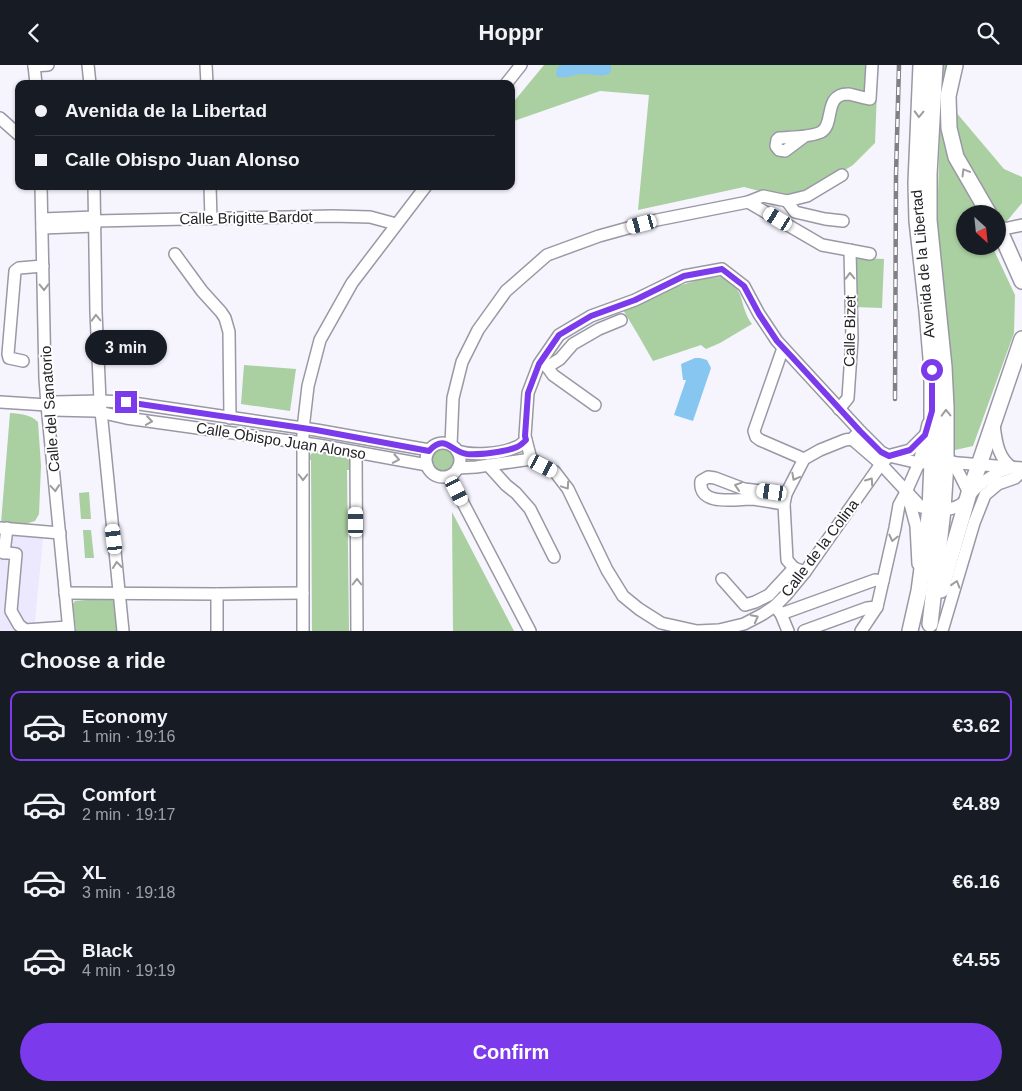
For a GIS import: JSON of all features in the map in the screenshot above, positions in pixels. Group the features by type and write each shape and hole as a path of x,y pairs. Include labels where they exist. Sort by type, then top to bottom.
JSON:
{"main road":[{"name":"Avenida de la Libertad","path":"921,65 916,212 932,370 932,411 938,462"},
{"name":"Avenida de la Libertad","path":"935,65 929,174 929,220 939,307 946,407 938,462"},
{"path":"955,65 948,96 949,128 956,157 985,205"},
{"path":"1006,245 1021,276"},
{"path":"933,629 940,592 968,496 1022,339"},
{"path":"933,629 938,462"},
{"path":"910,631 937,510"}],"street":[{"path":"36,80 34,66 48,65"},
{"path":"88,65 90,80"},
{"path":"206,65 207,80"},
{"path":"509,80 521,65"},
{"path":"805,136 822,132 827,127 832,105 835,99 842,95 848,94 870,99 872,65"},
{"path":"0,118 15,131"},
{"path":"453,472 460,462 454,448 453,398 462,361 478,330 506,291 547,255 599,236 657,220 748,202 763,196 787,201 807,196 842,175"},
{"name":"Calle del Sanatorio","path":"41,190 45,377 68,629"},
{"path":"94,190 96,312 101,407 123,631"},
{"path":"210,190 211,219"},
{"path":"303,631 303,429 308,386 320,340 352,283 423,190"},
{"path":"787,201 795,212 843,221"},
{"path":"748,202 822,245 870,254"},
{"name":"Calle Brigitte Bardot","path":"42,223 341,216 370,217 396,224"},
{"path":"1006,228 1022,225"},
{"name":"Calle Bizet","path":"839,409 848,398 852,339 850,250"},
{"path":"174,254 225,319 228,332 230,418"},
{"path":"23,361 10,358 8,354 15,271 19,267 43,266"},
{"path":"545,363 559,335 591,316 635,300 684,276 722,269 744,286 759,314 777,341 839,409 856,435 881,452 906,492 921,507 937,510 951,509 960,505 994,474 1001,471 1019,469"},
{"path":"526,440 518,447 502,451 467,454 441,443 432,447 429,451 426,465 438,477 488,465 531,459 525,436 528,393 539,364 560,359 573,344 599,329 621,320"},
{"path":"783,347 754,431 756,437 760,440 804,459"},
{"path":"545,363 553,375 595,405"},
{"path":"0,413 5,402"},
{"name":"Calle Obispo Juan Alonso","path":"5,402 47,405 53,410 101,407 126,402 303,429 429,451"},
{"name":"Calle Obispo Juan Alonso","path":"101,407 126,418 303,443 426,465"},
{"path":"885,460 910,450 925,435 932,411"},
{"path":"103,430 110,423 126,418"},
{"path":"993,423 998,449 1007,464 1019,469"},
{"path":"722,579 745,605 769,595 800,570 787,559 785,499 804,459 856,435"},
{"path":"925,435 938,462 968,496"},
{"path":"356,452 357,631"},
{"name":"Calle de la Colina","path":"531,459 555,472 568,489 607,570 623,595 639,609 661,623 697,631 720,630 744,624 763,614 778,610 800,570 885,460"},
{"path":"885,460 938,462 1019,469"},
{"path":"861,631 878,607 899,505 906,492 938,462"},
{"path":"488,465 530,509 554,557"},
{"path":"933,629 985,495 998,484 1015,478 1019,469"},
{"path":"453,472 530,631"},
{"path":"708,477 715,478 744,489 785,499 725,501 709,498 704,495 700,488 701,481 708,477"},
{"path":"906,492 916,526 919,591"},
{"path":"60,533 4,528 2,553 16,553 6,600 20,629 45,627 68,629"},
{"path":"788,631 778,610 875,580 883,581"},
{"path":"65,593 303,593"},
{"path":"217,594 217,631"},
{"path":"804,631 867,607 878,607"}],"shaded area":[{"path":"0,532 38,535 43,539 34,631 0,631"}],"green space":[{"path":"544,65 878,65 875,143 853,165 811,191 790,199 744,187 638,210 649,95 600,91 515,121 515,100"},
{"path":"942,65 950,65 944,98 1004,169 1022,177 1022,203 1006,222 1006,205 956,205 956,255 996,255 1015,295 1014,333 973,446 955,450 946,320 937,223"},
{"path":"857,258 884,259 882,308 855,307"},
{"path":"721,277 735,286 739,292 752,324 706,349 701,345 653,361 623,310 683,285 708,278"},
{"path":"244,365 296,369 290,411 241,404"},
{"path":"10,413 22,414 38,422 41,466 39,514 35,521 25,524 1,523"},
{"path":"443,448 452,451 455,460 452,469 443,472 434,469 431,460 434,451"},
{"path":"314,452 344,456 350,461 350,470 347,470 349,631 312,631 311,460 308,459"},
{"path":"89,492 91,519 81,519 79,493"},
{"path":"452,512 514,631 453,631"},
{"path":"83,530 91,530 94,558 85,558"},
{"path":"112,599 115,604 118,631 76,631 73,604 75,601"}],"water":[{"path":"560,65 611,65 611,72 604,75 583,74 558,77 556,75 557,68"},
{"path":"695,358 707,360 711,368 693,421 674,415 686,380 683,380 681,364"}],"railway":[{"path":"895,399 896,174 899,65"}],"route":[{"path":"126,402 316,430 429,451 432,447 441,443 451,445 457,451 467,454 502,451 518,447 526,440 528,393 539,364 559,335 591,316 635,300 684,276 722,269 744,286 759,314 777,341 860,431 881,452 889,456 910,450 925,435 932,411 932,370"}]}
